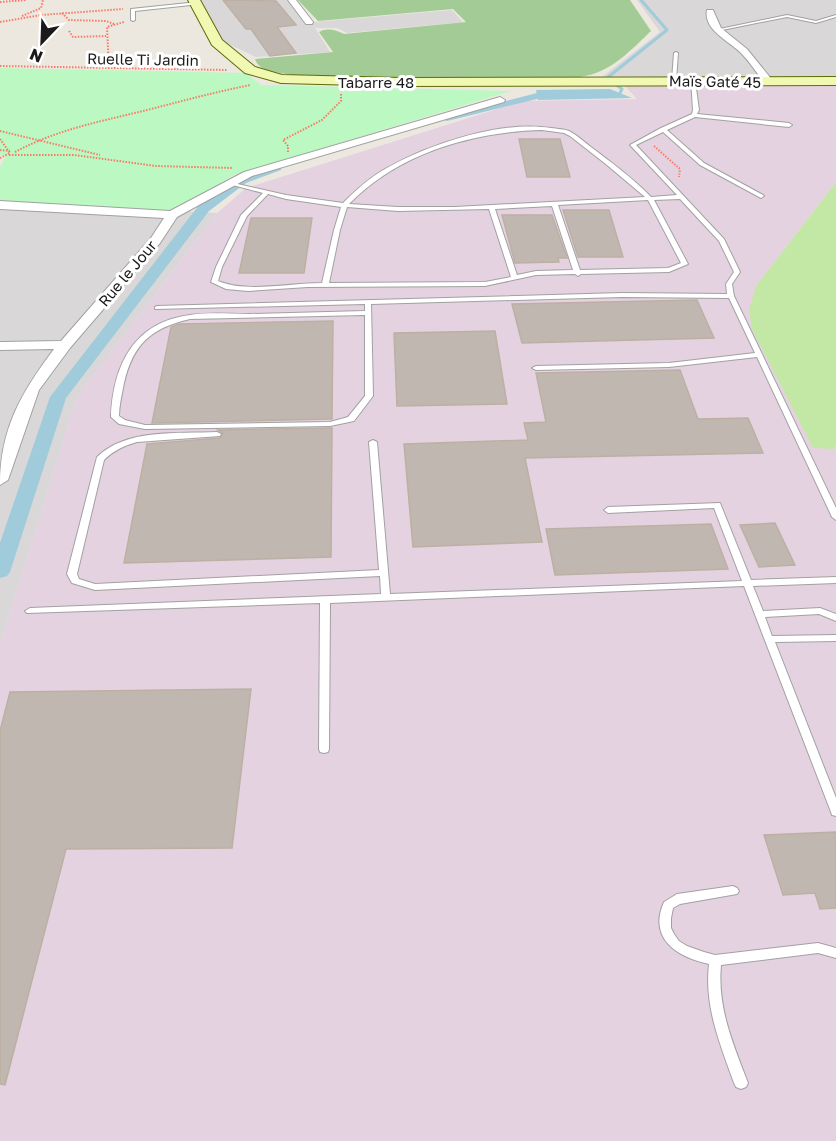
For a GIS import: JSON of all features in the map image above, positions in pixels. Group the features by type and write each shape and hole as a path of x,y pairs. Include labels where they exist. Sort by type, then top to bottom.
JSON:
{"street":[{"path":"292,0 309,22"},
{"name":"Tabarre 48","path":"196,2 217,42 250,70 263,76 306,82 594,82"},
{"path":"710,12 711,21 717,30 743,49 768,81"},
{"name":"Maïs Gaté 45","path":"594,82 836,81"},
{"path":"172,215 248,174 500,100"},
{"name":"Rue le Jour","path":"0,205 172,215 156,240 65,345 26,402 0,480"},
{"path":"0,346 65,345"}],"lane":[{"path":"133,20 133,10 196,2"},
{"path":"717,30 787,16 816,22 836,16"},
{"path":"674,80 676,53"},
{"path":"693,81 696,110 693,116"},
{"path":"789,125 693,116 633,145 722,240 737,272 729,284 731,296 836,517"},
{"path":"265,194 244,215 214,282 226,287 248,289 326,284 485,284 536,273 578,274 669,270 685,264 650,198 568,132 545,128 507,129 465,136 382,173 344,206 326,284"},
{"path":"663,129 702,164 761,196"},
{"path":"231,183 265,194 373,209 682,197"},
{"path":"554,203 578,274"},
{"path":"491,206 514,277"},
{"path":"157,308 622,295 731,296"},
{"path":"368,302 369,396 357,414 347,421 145,427 122,422 115,417 126,357 146,334 174,320 190,317 368,313"},
{"path":"536,368 695,363 758,355"},
{"path":"217,434 126,441 105,451 100,459 72,574 75,581 95,587 384,573"},
{"path":"373,442 386,597"},
{"path":"608,510 717,505 836,812"},
{"path":"30,611 836,580"},
{"path":"324,749 325,599"},
{"path":"759,614 820,611 836,618"},
{"path":"769,639 836,638"},
{"path":"733,891 671,901 666,910 664,923 671,941 691,956 715,960 818,948 836,953"},
{"path":"715,960 711,985 718,1018 741,1083"}],"path":[{"path":"0,2 27,0"},
{"path":"17,19 41,8 43,0"},
{"path":"0,22 62,13 133,10"},
{"path":"29,12 41,15"},
{"path":"62,13 63,17 69,20 106,21 114,24"},
{"path":"109,68 107,27 133,20"},
{"path":"69,31 73,37 106,36"},
{"name":"Ruelle Ti Jardin","path":"0,66 250,70"},
{"path":"0,158 77,126 144,111 186,97 229,88 258,86"},
{"path":"280,156 289,150 283,140 322,120 341,101 343,89"},
{"path":"0,131 34,142 74,148 110,158"},
{"path":"644,138 681,169 676,189"},
{"path":"0,139 10,151"},
{"path":"0,150 10,151"},
{"path":"9,155 10,151"},
{"path":"9,155 45,153 110,158 156,166 237,168"}],"shaded area":[{"path":"194,0 291,0 304,20 314,22 452,10 463,22 347,33 337,28 315,28 330,52 256,57 218,39"},
{"path":"637,0 836,0 836,79 598,80 660,32"},
{"path":"836,83 836,182 756,286 834,449 836,445 836,1141 0,1141 0,645 77,397 217,213 246,188 523,101 637,99 624,85"},
{"path":"0,202 217,213 77,397 0,645"}],"green space":[{"path":"298,0 630,0 651,31 609,67 593,74 557,80 327,78 305,77 263,68 255,59 333,52 319,32 328,29 344,34 466,22 453,9 318,21"},
{"path":"0,68 246,73 261,85 511,91 234,175 174,211 0,202 0,167 6,155 0,155"},
{"path":"836,182 836,445 834,449 813,448 752,329 749,310 756,286"}],"water":[{"path":"610,89 632,98 538,100 536,90"}],"building":[{"path":"223,0 276,1 296,25 277,27 296,53 270,56 251,29 246,29"},
{"path":"519,139 560,139 570,177 527,177"},
{"path":"563,210 609,210 623,257 578,257"},
{"path":"502,215 552,215 567,258 558,258 559,262 515,263"},
{"path":"251,218 312,218 304,273 239,273"},
{"path":"697,300 714,338 522,343 512,304"},
{"path":"333,321 332,419 152,423 171,327 179,324"},
{"path":"495,331 507,404 397,406 394,333"},
{"path":"680,370 698,419 748,418 763,453 525,458 542,542 413,547 404,444 528,440 524,423 546,422 536,373"},
{"path":"332,428 331,557 124,563 147,444 220,438 223,433 218,430"},
{"path":"775,523 795,565 759,567 740,525"},
{"path":"711,524 728,569 555,575 546,529"},
{"path":"251,689 232,848 66,849 5,1085 0,1084 0,731 10,692"},
{"path":"836,832 836,908 820,909 815,893 783,895 764,835"}],"waterway":[{"path":"620,93 622,89 607,78 667,30 641,0"},
{"path":"447,118 537,96"},
{"path":"0,572 58,397 204,208 242,180 277,167"}]}
